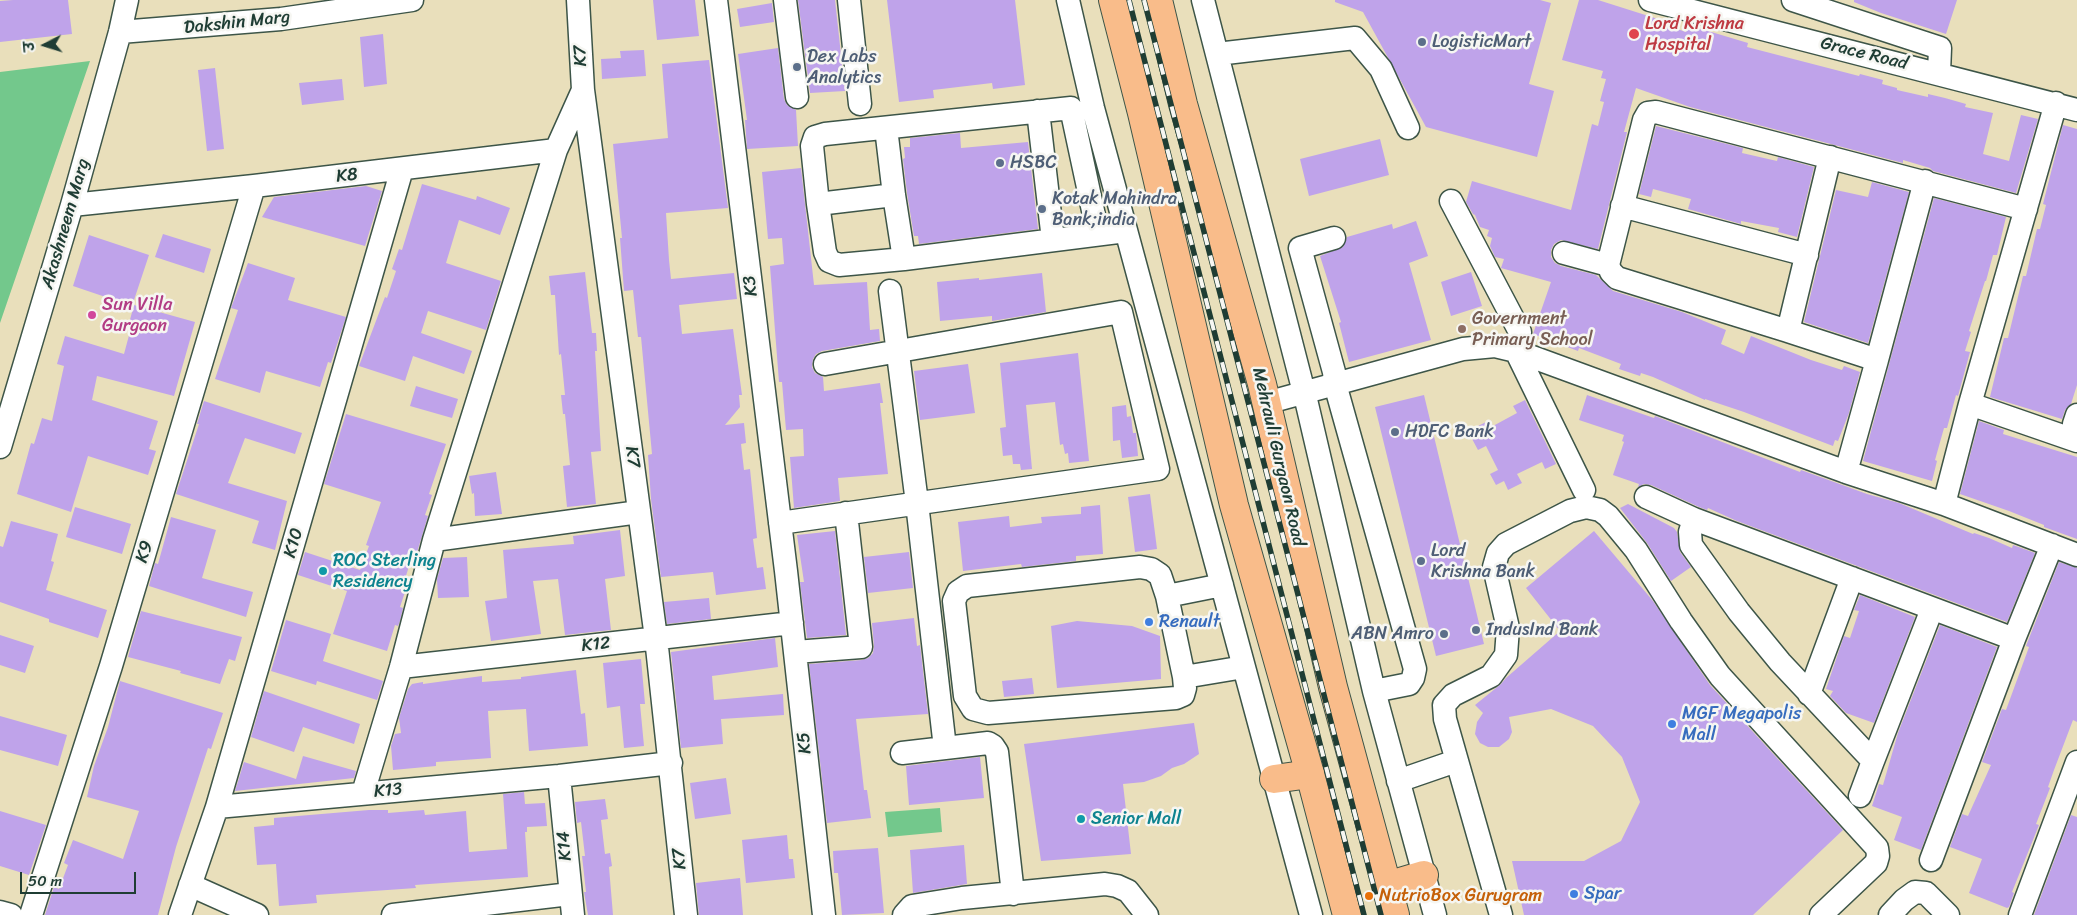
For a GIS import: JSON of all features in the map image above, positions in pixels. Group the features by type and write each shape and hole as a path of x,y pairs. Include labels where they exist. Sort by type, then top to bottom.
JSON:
{"main road":[{"path":"1113,0 1142,113 1234,505 1310,774 1347,915"},
{"name":"Mehrauli Gurgaon Road","path":"1158,0 1183,104 1266,403 1333,688 1395,915"},
{"path":"1142,113 1183,104"},
{"path":"1274,779 1310,774"},
{"path":"1387,886 1424,875"}],"street":[{"name":"Akashneem Marg","path":"0,447 9,384 72,205 120,32 127,0"},
{"name":"Dakshin Marg","path":"120,32 283,10 412,0"},
{"name":"K7","path":"578,0 583,90 656,638 686,915"},
{"name":"K3","path":"716,0 786,571"},
{"path":"785,0 797,97"},
{"path":"849,0 860,104"},
{"path":"1068,0 1098,234"},
{"path":"1203,0 1304,391 1374,691 1435,915"},
{"name":"Grace Road","path":"1650,0 2056,103 2077,110"},
{"path":"1803,1 1940,48 1939,73"},
{"path":"1217,54 1355,38 1381,69 1408,128"},
{"path":"362,793 401,667 434,540 556,150 583,90"},
{"path":"1944,504 1970,404 2056,103"},
{"path":"1082,108 824,134 815,137 812,146 825,252 829,262 839,265 904,259 1126,231"},
{"path":"1082,108 1126,231 1311,915"},
{"path":"1877,360 1617,278 1611,272 1608,265 1644,120 1641,111 1656,112 2026,208"},
{"path":"1038,112 1053,240"},
{"path":"886,128 904,259"},
{"name":"K8","path":"72,205 254,186 556,150"},
{"path":"1788,331 1830,157"},
{"name":"K10","path":"180,915 217,807 402,169"},
{"path":"1846,472 1925,182"},
{"name":"K9","path":"31,915 111,666 254,186"},
{"path":"818,204 894,195"},
{"path":"1451,201 1520,332 1516,351 1584,490"},
{"path":"1622,206 1806,255"},
{"path":"1334,238 1300,248 1334,372 1335,384 1415,669 1409,684 1374,691"},
{"path":"1564,252 1608,265"},
{"path":"890,292 917,503 945,748"},
{"path":"780,523 1158,469 1121,312 825,364"},
{"path":"1266,403 1304,391 1463,349 1495,346 1516,351 1846,472 1944,504 2077,555"},
{"path":"1970,404 2076,427"},
{"path":"1646,498 1694,519 2014,639"},
{"path":"1502,915 1456,761 1445,719 1444,705 1453,695 1491,676 1506,655 1508,628 1494,567 1498,553 1506,544 1570,511 1586,507 1600,510 1608,516 1636,550 1681,621 1720,676 1878,848 1876,863 1821,915"},
{"path":"434,540 639,512"},
{"path":"795,652 861,646 846,513"},
{"path":"1694,519 1690,532 1691,545 1739,612 1780,662 1873,761"},
{"path":"1931,860 2014,639 2052,545"},
{"path":"1140,567 1151,568 1160,575 1167,596 1184,677 1185,688 1183,695 1176,698 988,713 973,709 965,696 954,602 958,592 967,586 1140,567"},
{"name":"K5","path":"786,571 824,915"},
{"path":"1809,694 1852,578"},
{"path":"1167,596 1222,585"},
{"path":"1860,796 1932,609"},
{"name":"K12","path":"401,667 792,623"},
{"path":"1184,677 1244,667"},
{"path":"902,753 988,743 993,746 997,752 1012,894"},
{"path":"1398,781 1456,761"},
{"path":"2020,915 2077,762"},
{"name":"K13","path":"217,807 559,776 671,763"},
{"name":"K14","path":"559,776 571,904"},
{"path":"190,884 257,915"},
{"path":"904,915 912,906 962,898 1104,884 1117,886 1128,891 1147,915"},
{"path":"1890,915 1904,900 1915,892 1926,893 1948,915"},
{"path":"393,915 571,904"},
{"path":"0,912 11,915"}],"green space":[{"path":"90,61 0,323 0,72"},
{"path":"940,808 942,832 888,837 885,812"}],"building":[{"path":"68,0 72,34 0,42 0,1"},
{"path":"653,0 695,0 699,36 657,40"},
{"path":"798,0 835,0 845,91 810,93"},
{"path":"887,0 1015,0 1025,85 993,89 992,83 933,90 934,98 899,102"},
{"path":"1335,0 1540,0 1551,3 1529,84 1554,91 1537,157 1426,127 1363,12 1335,2"},
{"path":"1579,0 1598,0 1658,19 1657,22 1686,32 1688,25 1748,43 1747,47 1859,76 1860,74 1883,80 1882,84 1897,88 1897,90 1928,97 1928,94 1945,98 1966,104 1965,107 1993,113 1983,154 2009,161 2021,115 2038,119 2016,193 1933,171 1930,168 1903,160 1903,163 1690,107 1636,88 1624,132 1627,132 1598,249 1561,240 1554,244 1551,250 1551,257 1555,263 1561,266 1596,275 1613,291 1682,312 1726,330 1721,344 1744,354 1751,336 1811,360 1842,370 1844,366 1860,372 1849,413 1838,441 1835,440 1833,446 1744,412 1705,400 1653,377 1641,373 1640,376 1619,369 1621,364 1579,348 1578,351 1533,334 1551,282 1501,268 1504,259 1495,257 1490,246 1492,238 1487,236 1489,230 1480,227 1475,215 1466,202 1472,181 1571,210 1592,124 1598,126 1604,102 1600,101 1606,79 1601,78 1603,71 1562,60"},
{"path":"1854,0 1957,0 1946,34 1881,13 1854,2"},
{"path":"772,3 774,22 740,27 737,9"},
{"path":"383,34 387,84 364,87 360,37"},
{"path":"778,48 784,99 787,105 796,110 798,146 747,149 745,120 747,120 738,54"},
{"path":"644,50 646,76 602,79 601,59 621,58 620,51"},
{"path":"709,60 728,208 666,213 671,279 734,273 737,299 679,305 682,334 733,329 742,395 739,395 740,407 725,425 744,423 746,443 741,444 744,470 750,469 757,538 753,539 757,568 763,567 766,589 716,595 713,572 661,577 651,499 648,455 652,454 641,337 638,337 633,290 624,291 620,238 622,238 613,144 668,138 662,64"},
{"path":"215,68 224,149 207,151 198,70"},
{"path":"342,79 344,100 302,105 299,83"},
{"path":"2063,125 2077,129 2077,385 2071,404 2065,410 2062,419 1990,397 2004,338 2008,338 2023,276 2026,276 2037,229 2040,229 2046,205 2043,204"},
{"path":"1656,126 1743,148 1742,153 1777,161 1778,157 1814,167 1797,237 1778,232 1779,228 1741,221 1741,224 1688,209 1691,199 1653,189 1651,197 1639,194"},
{"path":"960,133 961,148 1028,142 1038,229 919,244 918,236 914,236 907,193 903,159 905,158 904,147 910,147 910,138"},
{"path":"1380,139 1389,175 1309,196 1300,159"},
{"path":"801,168 814,285 867,282 870,330 879,329 880,341 822,351 816,354 812,367 815,373 823,377 824,391 880,383 883,403 880,403 888,474 838,478 840,501 794,508 790,457 804,456 803,429 786,430 782,382 779,382 770,266 784,264 782,238 768,239 762,172"},
{"path":"1872,182 1909,192 1868,343 1804,322 1836,190 1868,197"},
{"path":"422,184 476,200 477,196 510,208 500,235 459,220 446,263 501,281 486,330 428,311 421,333 472,351 464,374 413,356 405,381 359,366 385,297 387,298 396,271 392,269 399,249 402,250"},
{"path":"366,186 382,191 365,246 262,217 274,197"},
{"path":"1934,198 2006,217 1997,255 1993,255 1969,331 1971,332 1965,351 1970,352 1958,396 1956,395 1947,428 1944,428 1935,460 1937,461 1932,481 1863,461"},
{"path":"1416,221 1428,256 1409,263 1431,340 1349,362 1339,323 1341,322 1320,256 1343,247 1347,237 1392,224 1393,229"},
{"path":"163,234 211,249 204,273 155,257"},
{"path":"89,235 149,255 132,306 73,286"},
{"path":"248,263 295,278 288,300 346,317 331,363 328,362 320,387 266,371 260,393 215,379 238,310 231,308"},
{"path":"585,272 592,333 596,333 597,351 595,351 601,451 591,452 596,504 567,507 563,466 570,465 565,414 563,414 561,395 565,395 561,354 559,355 555,295 551,295 549,276"},
{"path":"1471,272 1482,306 1451,316 1441,282"},
{"path":"1042,273 1046,312 992,321 992,316 940,321 937,282 979,278 979,280"},
{"path":"134,305 195,322 174,396 97,376 92,400 158,421 149,449 156,451 148,475 88,456 71,512 17,494 31,443 34,444 42,418 52,421 64,366 57,364 65,336 124,354 131,328 128,327"},
{"path":"1078,353 1089,461 1069,463 1068,453 1065,454 1063,444 1060,445 1055,402 1026,405 1032,469 1021,470 1020,464 1013,464 1012,455 1003,456 1000,428 1006,427 1000,363"},
{"path":"968,364 975,413 920,420 914,371"},
{"path":"416,386 458,399 452,418 410,406"},
{"path":"1424,395 1484,644 1436,656 1375,407"},
{"path":"1587,395 1654,418 1655,416 1800,472 1801,470 1867,494 1899,503 2012,548 2013,545 2035,553 2007,622 1737,521 1708,508 1707,510 1699,507 1651,485 1644,484 1638,487 1639,484 1613,475 1624,442 1622,441 1624,435 1579,420"},
{"path":"1525,400 1556,464 1545,469 1542,462 1517,474 1522,483 1508,490 1504,481 1496,485 1490,474 1498,470 1486,446 1478,450 1471,437 1479,432 1476,427 1490,420 1493,426 1517,413 1513,406"},
{"path":"204,401 302,433 295,454 245,438 228,483 287,501 275,550 252,543 259,521 176,494 199,424 197,424"},
{"path":"1126,405 1127,417 1131,416 1133,433 1136,433 1138,456 1122,458 1120,440 1113,441 1112,407"},
{"path":"346,414 446,444 429,494 432,495 425,515 428,516 415,559 411,560 404,582 408,583 400,607 403,608 400,621 398,626 395,625 387,651 333,634 347,591 298,575 305,552 360,570 369,546 366,545 381,502 324,484"},
{"path":"1979,421 2004,430 2003,434 2077,457 2077,539 2009,511 1960,494"},
{"path":"496,472 502,514 475,516 474,493 472,494 469,476"},
{"path":"1150,494 1157,549 1135,552 1128,497"},
{"path":"1628,504 1674,528 1677,532 1680,552 1691,567 1671,581 1647,543 1620,508"},
{"path":"1100,505 1103,554 1076,556 1076,561 1022,567 1021,564 963,571 958,522 1009,516 1010,527 1042,523 1041,517 1081,514 1081,507"},
{"path":"75,507 131,524 122,554 66,537"},
{"path":"171,517 216,530 202,578 253,592 246,617 149,586 155,563 158,564"},
{"path":"11,521 58,534 51,561 54,562 46,590 107,610 98,638 49,622 49,619 0,602 0,546 3,547"},
{"path":"620,530 625,576 605,579 611,630 565,635 558,579 533,581 541,634 491,641 485,601 507,598 503,550 574,544 573,536"},
{"path":"835,531 846,635 807,638 800,582 804,582 797,535"},
{"name":"MGF Megapolis Mall","path":"1594,531 1653,601 1710,685 1843,830 1753,915 1524,915 1512,861 1584,861 1621,841 1640,802 1622,757 1593,726 1551,709 1509,717 1512,732 1509,739 1499,747 1488,747 1480,743 1475,734 1477,722 1483,713 1475,705 1560,631 1526,588"},
{"path":"909,552 913,588 868,593 864,557"},
{"path":"467,557 469,597 438,598 437,579 443,558"},
{"path":"2059,562 2077,568 2077,722 2073,720 2054,770 2048,787 2050,788 2036,824 2039,825 2012,892 2014,893 2009,907 2007,908 1969,893 1982,859 1950,847 1962,814 1968,816 1991,765 1982,762 2002,709 2006,710 2029,647 2026,646"},
{"path":"1860,595 1915,617 1874,723 1846,713 1830,696 1833,691 1826,689 1844,636 1850,638 1859,611 1854,610"},
{"path":"709,598 711,619 667,624 664,602"},
{"path":"141,611 242,637 235,661 229,659 220,684 128,657"},
{"path":"914,618 917,646 920,645 928,714 856,719 864,790 867,790 871,818 827,823 809,664 868,658 873,653 874,646 872,623"},
{"path":"286,620 331,634 323,661 383,681 377,700 317,681 316,685 271,671"},
{"path":"1077,621 1132,626 1160,636 1161,679 1057,688 1051,626"},
{"path":"1940,625 1997,647 1921,850 1894,840 1902,817 1872,806 1879,784 1883,785 1898,733"},
{"path":"0,635 34,646 25,673 0,665"},
{"path":"775,638 778,667 712,676 714,700 783,694 784,715 721,719 723,744 681,748 671,652"},
{"path":"641,659 645,704 640,704 644,746 624,748 620,706 607,708 603,663"},
{"path":"576,670 581,714 585,713 588,746 529,751 526,709 488,711 491,758 436,762 436,766 393,770 391,746 395,734 401,733 399,718 408,689 412,684 482,676 482,682 521,679 521,677"},
{"path":"1032,678 1034,694 1004,697 1002,681"},
{"path":"120,681 223,713 211,749 208,748 176,847 158,915 45,915 54,887 59,889 68,865 64,863 73,840 123,859 139,811 87,797 94,766 108,727"},
{"path":"264,691 360,724 354,744 303,727 294,752 251,737"},
{"path":"0,716 67,735 58,766 0,750"},
{"name":"Senior Mall","path":"1194,723 1199,754 1161,776 1144,782 1123,784 1131,854 1041,861 1024,744"},
{"path":"303,756 356,771 354,778 235,791 244,762 296,779"},
{"path":"980,757 984,798 909,805 906,766"},
{"path":"726,778 731,814 695,819 690,783"},
{"path":"524,792 525,804 545,803 547,826 527,827 527,832 525,832 528,877 415,885 416,888 316,895 317,903 279,906 276,864 257,865 254,827 274,825 274,818 369,810 388,810 388,813 424,810 425,815 466,811 469,852 507,849 503,794"},
{"path":"605,799 608,819 601,820 605,854 610,853 612,866 609,867 613,915 588,915 584,892 586,892 582,856 585,856 581,822 577,823 575,802"},
{"path":"0,811 46,825 29,875 0,866"},
{"path":"2071,815 2077,817 2077,915 2034,915"},
{"path":"787,835 789,859 793,859 795,878 746,883 742,840"},
{"path":"964,845 967,884 913,893 910,850"},
{"path":"878,848 884,913 842,915 838,873 834,873 833,851"},
{"path":"740,878 743,915 699,915 696,883"}],"railway":[{"path":"1129,0 1364,915"},
{"path":"1144,0 1381,915"}],"place":[{"name":"Lord Krishna Hospital","path":"1634,34"},
{"name":"LogisticMart","path":"1422,42"},
{"name":"Dex Labs Analytics","path":"797,67"},
{"name":"HSBC","path":"1000,163"},
{"name":"Kotak Mahindra Bank;india","path":"1042,209"},
{"name":"Sun Villa Gurgaon","path":"92,315"},
{"name":"Government Primary School","path":"1462,329"},
{"name":"HDFC Bank","path":"1395,432"},
{"name":"Lord Krishna Bank","path":"1421,561"},
{"name":"ROC Sterling Residency","path":"323,571"},
{"name":"Renault","path":"1149,622"},
{"name":"IndusInd Bank","path":"1476,630"},
{"name":"ABN Amro","path":"1444,634"},
{"name":"MGF Megapolis Mall","path":"1672,724"},
{"name":"Senior Mall","path":"1081,819"},
{"name":"Spar","path":"1574,894"},
{"name":"NutrioBox Gurugram","path":"1369,896"}]}
